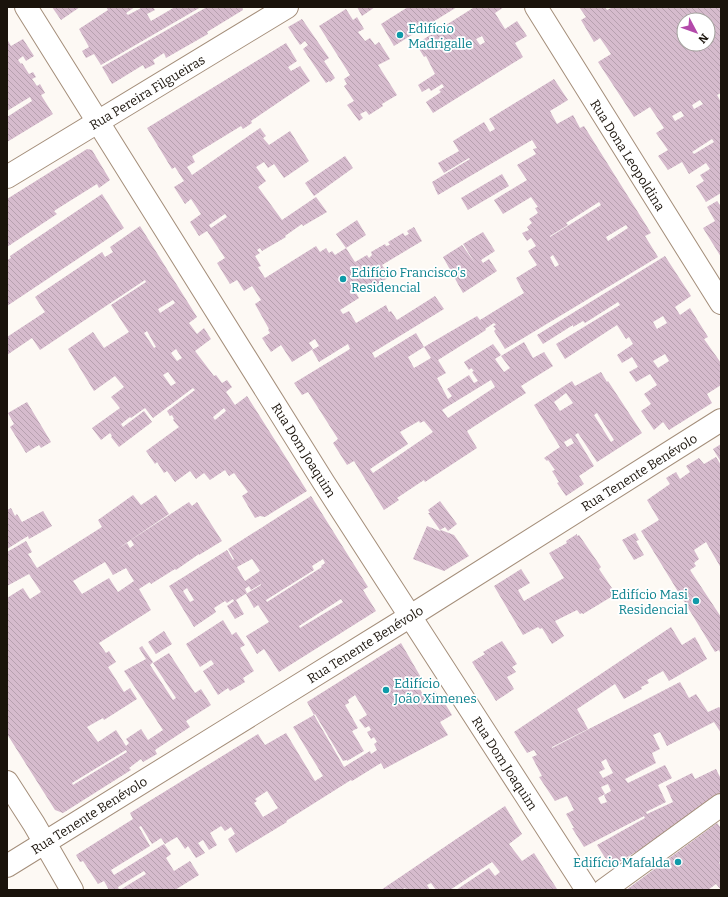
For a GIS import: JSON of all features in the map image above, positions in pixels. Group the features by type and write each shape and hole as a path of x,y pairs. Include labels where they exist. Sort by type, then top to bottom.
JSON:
{"street":[{"name":"Rua Dom Joaquim","path":"26,7 409,617 587,890"},
{"name":"Rua Pereira Filgueiras","path":"7,177 287,7"},
{"name":"Rua Dona Leopoldina","path":"536,7 721,304"},
{"name":"Rua Tenente Benévolo","path":"7,866 409,617 721,420"},
{"path":"7,782 72,890"},
{"path":"604,890 721,805"}],"building":[{"path":"52,7 80,7 61,20"},
{"path":"106,7 135,7 126,13 128,15 143,7 153,7 155,10 147,14 151,21 175,7 201,7 101,65 94,54 86,58 82,51 89,47 79,29 108,10"},
{"path":"207,7 242,7 243,10 207,32 208,34 166,58 164,53 153,60 155,64 145,69 143,65 112,84 102,67"},
{"path":"357,7 375,7 362,16"},
{"name":"Edifício Madrigalle","path":"408,7 457,7 394,46 381,24"},
{"path":"472,7 504,7 495,13 505,29 517,21 527,36 515,43 523,57 433,113 426,102 441,92 439,90 444,87 442,84 431,91 429,88 422,92 418,85 435,74 426,56 424,57 416,44 473,8","holes":["482,36 485,42 480,45 476,39"]},
{"path":"579,7 605,7 607,10 613,7 721,7 721,93 717,95 721,102 721,193 706,202 696,186 704,181 700,175 710,169 706,163 689,174 682,162 668,170 658,156 668,150 656,133 664,128 650,107 634,117 598,62 611,54 600,38 594,42 581,20 586,17","holes":["700,100 703,104 694,109 692,105","681,111 684,116 675,121 672,116","712,139 714,142 694,154 692,152"]},
{"path":"346,9 353,20 357,17 364,29 358,32 365,41 370,38 375,45 379,42 390,59 378,65 397,95 382,104 383,106 369,115 366,111 360,114 363,118 359,121 347,105 354,101 344,86 347,84 344,79 350,75 319,26"},
{"path":"302,19 329,58 324,61 335,78 330,82 329,81 326,83 303,49 308,45 305,41 300,45 288,27"},
{"path":"7,39 11,46 23,39 34,56 26,61 23,56 18,60 21,64 22,63 29,74 33,72 36,77 32,79 37,86 40,84 45,93 41,95 53,114 7,142 7,117 32,101 30,97 7,111"},
{"path":"286,43 297,61 288,67 291,71 300,66 310,81 251,121 252,123 243,129 241,126 192,156 195,162 187,167 192,175 260,128 266,136 263,138 269,145 290,131 309,161 284,178 274,164 268,168 264,162 256,167 266,181 258,187 282,220 316,197 327,212 303,226 302,224 285,236 286,237 262,251 260,248 257,250 260,253 255,256 261,266 258,267 265,278 316,246 320,252 326,248 329,253 332,251 335,255 346,248 355,262 367,255 369,258 372,255 371,252 385,244 386,246 390,245 388,242 403,233 405,236 409,234 407,231 414,227 422,241 382,265 390,277 374,286 372,283 356,293 359,298 340,310 343,314 349,311 356,323 386,305 389,312 391,311 397,320 435,296 444,309 372,353 375,358 416,333 424,347 477,316 480,320 524,293 516,278 537,265 528,251 536,246 531,238 527,241 522,233 529,230 527,227 532,223 529,219 538,213 535,208 538,207 531,197 503,214 494,200 527,180 517,165 536,154 533,149 537,148 532,140 438,195 432,182 470,159 469,158 444,173 438,163 459,151 453,141 484,122 490,132 495,129 489,119 554,79 568,100 550,111 557,124 573,115 580,128 584,126 651,233 645,236 658,257 505,349 494,331 496,329 493,326 496,325 494,323 485,329 486,330 438,360 446,373 437,378 448,399 452,396 447,389 469,375 474,383 478,381 472,372 474,371 471,368 469,370 464,362 493,344 501,355 495,359 504,372 510,368 501,356 524,342 533,358 544,352 553,366 521,386 526,393 467,431 477,448 425,482 424,480 397,498 399,500 384,510 354,461 347,465 333,443 338,439 308,392 302,395 294,383 350,349 348,344 319,362 312,350 319,346 315,339 309,343 313,349 292,362 281,345 271,352 262,338 270,333 268,330 269,329 255,304 261,300 252,286 244,291 237,280 230,284 217,263 225,258 207,231 199,236 190,222 201,214 191,199 185,204 174,187 184,181 175,167 172,169 147,128","holes":["599,202 601,205 550,237 568,225 566,223","225,214 227,217 211,228 209,225","626,225 628,228 608,241 606,237","553,255 559,265 555,267 550,257","424,347 431,358 414,368 408,357","491,380 495,387 448,418 442,410","419,421 420,423 424,421 433,432 373,473 370,469 408,444 400,432"]},
{"path":"87,149 92,150 110,180 99,188 97,184 54,211 57,214 7,247 7,199"},
{"path":"345,156 353,168 314,196 305,183"},
{"path":"502,174 509,186 468,210 461,198"},
{"path":"102,194 124,228 7,306 7,260 11,258 10,256"},
{"path":"717,201 720,205 721,204 721,257 703,228 715,221 707,207"},
{"path":"357,220 366,235 346,248 336,234"},
{"path":"140,226 197,317 189,323 197,334 204,328 211,339 195,351 214,376 216,375 222,383 227,380 232,387 226,392 235,405 247,396 307,491 265,517 260,516 255,518 242,496 248,492 234,473 229,476 225,470 210,480 204,473 196,479 190,471 175,482 167,471 164,473 157,462 155,464 146,451 179,427 173,420 172,415 170,416 167,411 195,390 193,388 153,418 145,408 121,424 123,427 144,411 152,422 119,447 111,437 112,436 110,433 101,440 92,428 120,408 111,397 124,387 115,376 94,391 68,349 93,332 104,348 129,332 111,305 146,282 145,280 40,350 32,338 7,355 7,337 45,312 35,297 102,252 105,257 113,252 110,247","holes":["173,300 175,303 160,313 158,309","147,331 156,347 154,348 144,333","176,349 182,358 177,361 171,353","168,372 176,383 171,386 163,375","224,408 226,411 215,420 213,417"]},
{"path":"483,232 495,251 481,260 483,263 489,259 497,271 463,293 443,257 462,245 475,263 463,244"},
{"path":"665,256 691,296 675,307 680,315 690,308 708,337 704,339 721,363 721,385 707,394 712,403 669,430 663,422 654,430 641,411 651,404 644,394 657,385 650,374 636,382 629,372 638,367 632,357 622,363 617,355 633,344 629,337 626,339 617,325 565,359 556,344 620,305 618,302 585,323 583,321 573,327 573,325 543,344 537,335","holes":["663,316 667,323 657,329 653,322","665,354 669,361 658,368 653,361"]},
{"path":"601,372 642,433 597,462 578,433 575,435 594,466 579,476 584,484 566,496 557,483 559,482 552,471 555,470 548,460 547,461 544,458 560,447 534,405 572,381 575,386","holes":["566,393 573,403 560,411 554,402","597,413 614,440 611,442 594,415","571,438 574,443 567,447 564,442"]},
{"path":"27,402 51,442 41,448 39,445 26,453 10,427 14,424 8,413"},
{"path":"721,444 721,462 713,449"},
{"path":"716,457 721,465 721,568 706,542 694,550 699,559 694,563 696,566 690,570 721,617 721,655 719,650 715,652 641,531 659,520 647,500 670,484 666,478 676,472 680,479 690,472 686,466 699,458 704,464"},
{"path":"133,495 141,505 156,495 169,514 116,550 127,543 130,548 134,545 131,540 189,502 192,506 197,502 222,541 199,554 176,570 175,569 151,584 150,582 139,589 151,610 99,643 106,653 109,651 116,662 108,667 124,692 130,688 137,699 104,720 103,718 87,727 98,742 116,730 126,746 129,743 126,739 141,729 148,740 163,730 124,671 146,659 139,648 142,646 153,662 150,665 173,700 176,698 153,663 169,653 195,693 201,689 211,705 186,721 190,727 155,750 157,754 143,762 141,759 129,768 131,770 63,813 55,810 7,734 7,598 23,588 30,599 41,592 29,574 7,586 7,552 26,541 32,552 28,554 37,568 102,527 98,520","holes":["105,562 113,575 126,568 134,581 118,592 109,578 82,594 73,581","126,750 127,752 73,785 72,783"]},
{"path":"311,496 368,587 363,590 376,611 279,672 264,649 257,654 246,636 269,622 258,605 254,608 246,594 261,584 251,590 249,586 245,589 247,593 236,600 244,614 235,619 227,606 234,601 233,599 227,603 225,601 214,608 216,612 194,627 169,586 227,550 233,560 234,559 228,549","holes":["252,559 260,571 245,581 237,567","323,559 325,563 321,566 322,567 267,602 266,600 314,570 312,566","187,588 194,600 190,602 183,591","341,599 343,602 300,628 299,626"]},
{"path":"440,501 457,524 448,531 445,527 440,530 428,513 430,513 428,510"},
{"path":"11,508 15,516 17,514 22,522 43,511 52,526 29,539 28,536 7,549 7,510"},
{"path":"427,526 454,535 469,556 444,571 413,559"},
{"path":"635,533 639,540 636,541 644,555 634,560 622,540"},
{"path":"577,534 601,567 599,569 616,594 583,614 580,614 577,610 555,621 564,636 552,644 542,628 540,629 538,627 523,635 494,586 521,569 530,583 518,590 524,601 564,578 549,553 567,543 566,541"},
{"path":"223,620 232,635 236,632 245,645 240,648 254,671 243,678 245,682 230,691 228,688 218,695 203,671 214,664 211,660 200,667 186,644"},
{"path":"671,627 682,645 695,637 707,659 669,681 663,671 647,680 649,683 641,687 642,689 624,699 615,684 577,709 588,729 552,748 680,682 689,698 696,694 708,712 719,707 721,710 721,733 714,722 667,746 660,732 653,735 660,749 652,753 656,763 625,779 628,783 665,765 672,778 658,785 666,802 646,812 647,814 673,802 666,786 692,773 695,779 716,769 721,779 721,794 649,845 611,867 597,845 645,818 644,816 584,847 572,828 574,828 566,814 574,810 567,796 555,801 539,777 542,776 532,757 537,755 534,750 527,753 514,732","holes":["606,759 613,773 603,778 599,772 605,769 601,762","608,784 611,791 604,795 607,802 601,804 598,798 605,794 601,787"]},
{"path":"164,631 172,644 156,654 148,642"},
{"path":"502,641 517,664 512,667 516,672 507,677 514,689 496,701 472,662 485,654 483,652"},
{"path":"401,643 423,681 416,684 425,697 435,691 442,703 444,702 452,715 440,722 448,735 384,769 381,763 352,781 351,780 236,853 228,839 235,834 231,827 225,831 221,826 210,833 217,845 209,850 203,840 198,843 205,853 196,858 188,846 185,849 177,837 165,844 161,838 152,844 141,826 139,827 150,846 111,870 114,875 164,844 171,854 166,858 174,871 190,861 199,875 175,890 120,890 146,874 144,871 118,887 119,890 109,890 104,881 98,884 83,861 80,862 76,855 133,819 130,813 258,734 265,745 286,733 315,781 323,776 293,727 314,715 307,702","holes":["355,695 367,715 359,720 365,728 369,726 371,730 367,732 371,739 374,737 377,742 374,744 377,750 371,754 370,751 344,767 314,715 315,714 343,761 347,761 364,751 352,731 358,728 345,705 349,703 348,700","267,791 278,808 263,817 254,803 257,801 255,799"]},
{"path":"505,806 522,834 509,844 522,861 534,853 557,889 456,890 489,868 495,876 500,872 492,862 450,890 436,890 431,883 427,885 430,890 406,890 405,888 402,890 381,890"},
{"path":"717,823 721,828 721,861 719,863 721,865 721,890 716,884 708,890 626,890"}],"place":[{"name":"Edifício Madrigalle","path":"400,35"},
{"name":"Edifício Francisco's Residencial","path":"343,279"},
{"name":"Edifício Masi Residencial","path":"696,601"},
{"name":"Edifício João Ximenes","path":"386,690"},
{"name":"Edifício Mafalda","path":"678,862"}]}
